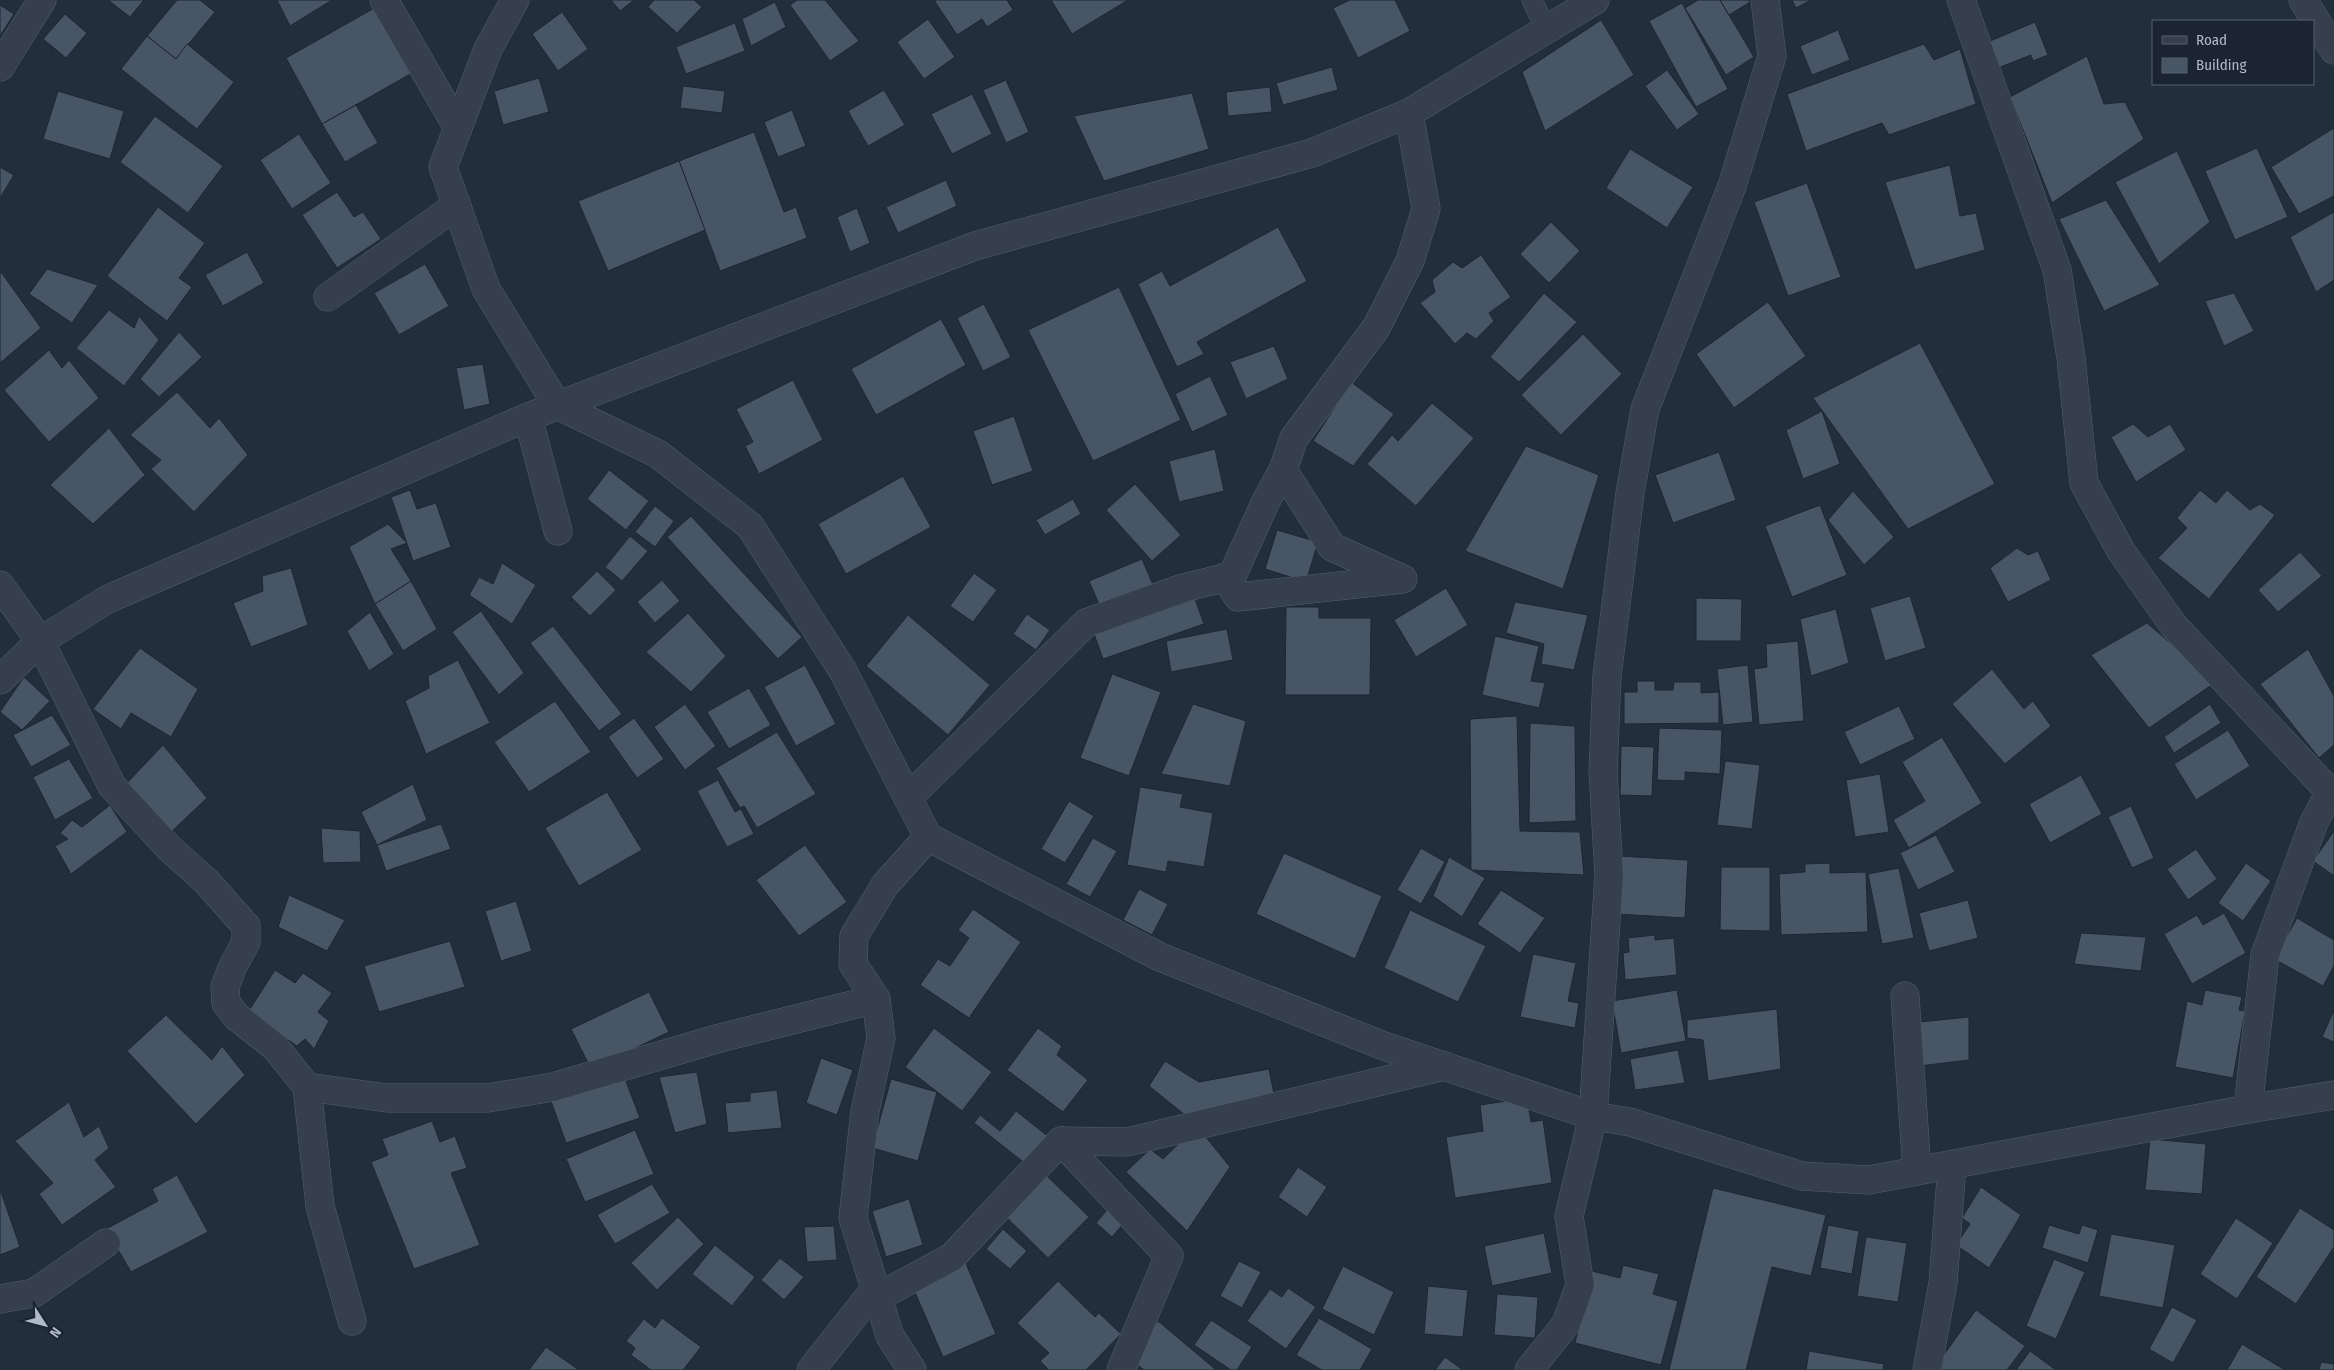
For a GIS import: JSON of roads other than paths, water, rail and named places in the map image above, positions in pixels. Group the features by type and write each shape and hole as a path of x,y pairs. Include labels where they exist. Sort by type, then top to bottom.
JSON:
{"street":[{"path":"0,67 42,0"},
{"path":"384,0 458,128"},
{"path":"515,0 488,49 443,167 486,289 558,405 658,454 750,526 843,671 928,837 1160,957 1384,1046 1593,1116 1630,1122 1802,1176 1869,1180 2248,1109 2334,1096"},
{"path":"0,680 40,641 108,599 528,417 975,246 1312,153 1409,113 1595,0"},
{"path":"1529,1370 1566,1324 1580,1285 1569,1216 1593,1116 1609,875 1603,771 1607,676 1630,493 1645,409 1732,186 1772,56 1765,0"},
{"path":"1961,0 1993,95 2057,270 2071,358 2084,483 2121,551 2174,626 2332,791 2314,822 2265,955 2248,1109"},
{"path":"2302,0 2334,50"},
{"path":"908,798 1086,623 1184,588 1232,576 1266,501 1283,470 1294,438 1376,328 1410,262 1426,209 1409,113"},
{"path":"328,297 457,205"},
{"path":"528,417 558,531"},
{"path":"1225,577 1238,597 1403,579 1332,547 1283,470"},
{"path":"0,585 40,641 112,786 169,848 213,888 246,926 246,942 232,968 225,987 226,1003 237,1017 275,1046 307,1088 320,1206 352,1320"},
{"path":"912,1370 890,1336 853,1218 865,1111 881,1038 876,999 853,964 854,936 885,885 928,837"},
{"path":"1905,996 1917,1171"},
{"path":"307,1088 387,1098 488,1098 553,1087 720,1038 876,999"},
{"path":"811,1370 877,1293 952,1257 1061,1141 1127,1142 1445,1066"},
{"path":"1061,1141 1169,1256 1121,1370"},
{"path":"1927,1370 1943,1283 1952,1165"},
{"path":"0,1299 34,1294 106,1243"}],"lane":[{"path":"1532,0 1546,30"}]}
